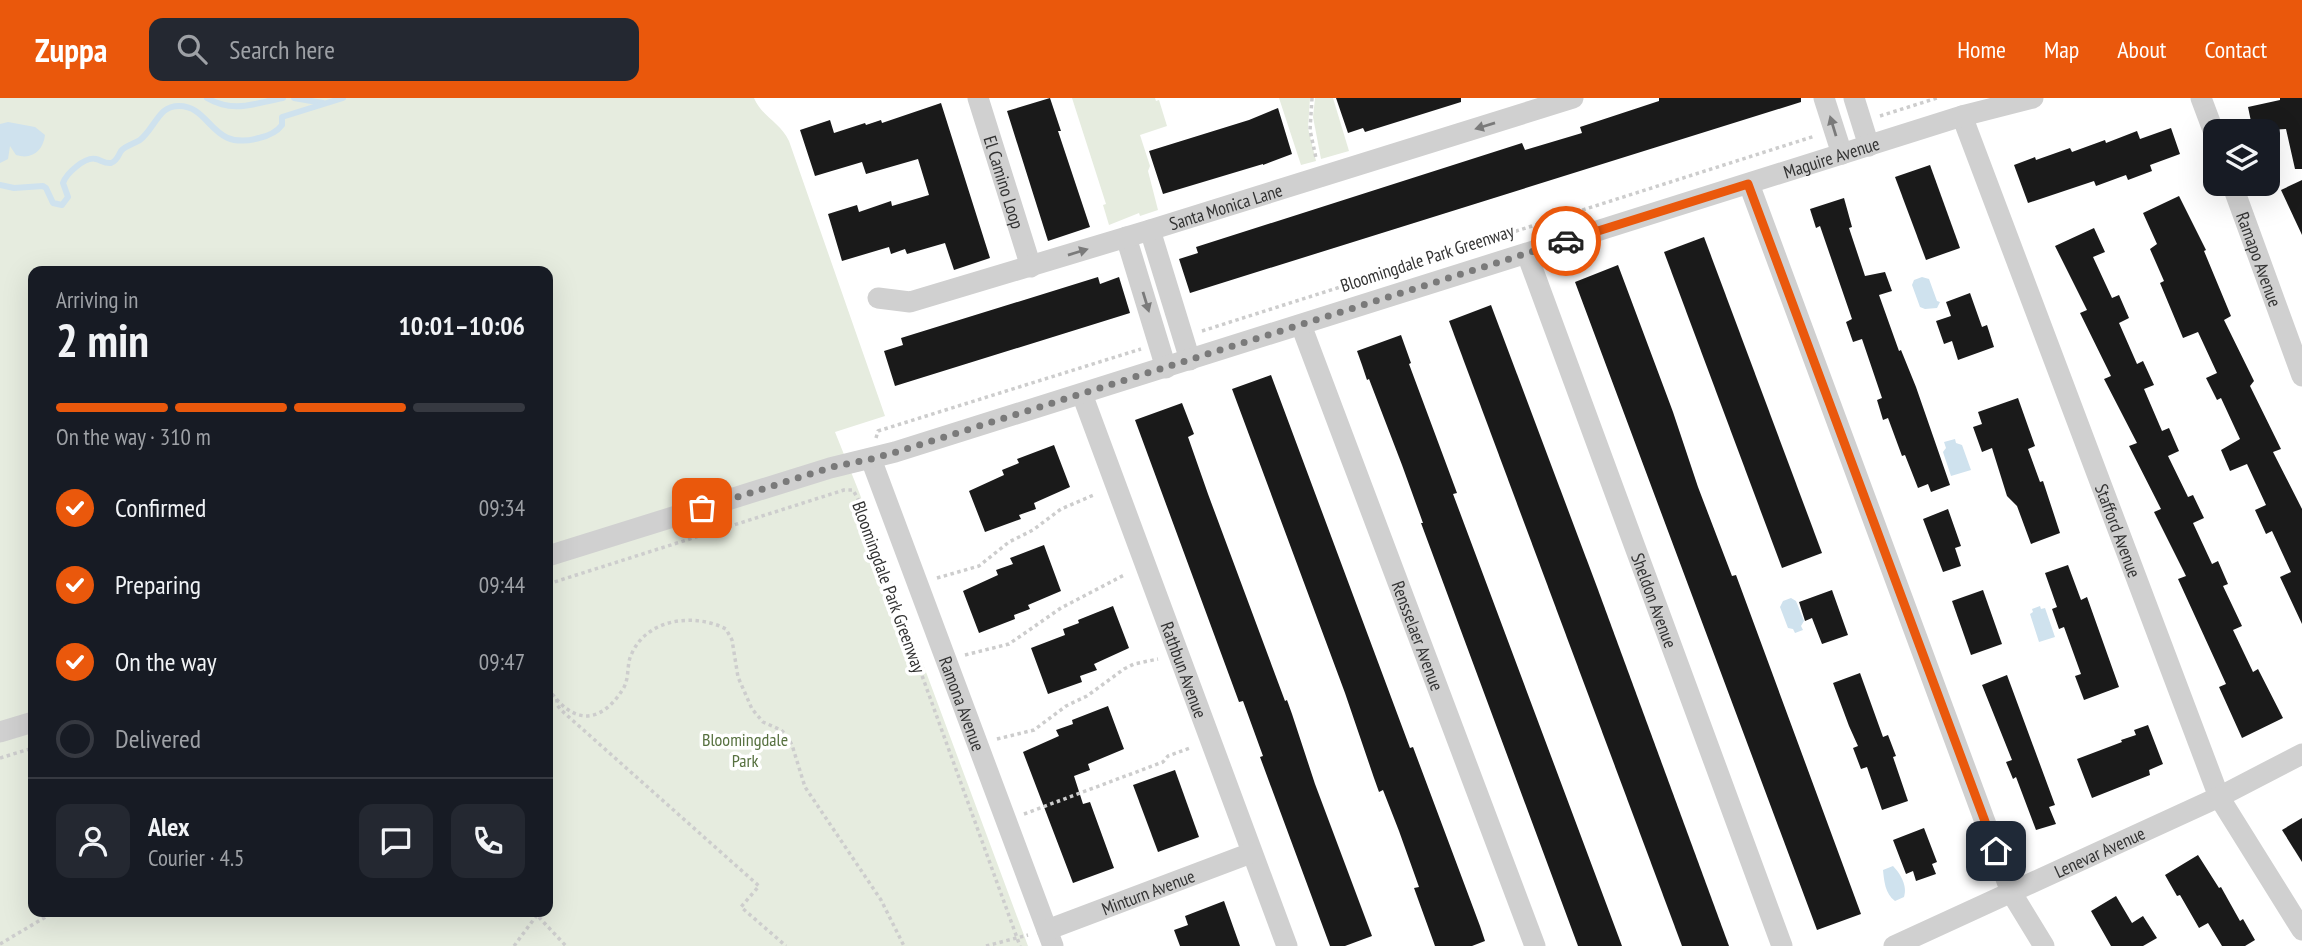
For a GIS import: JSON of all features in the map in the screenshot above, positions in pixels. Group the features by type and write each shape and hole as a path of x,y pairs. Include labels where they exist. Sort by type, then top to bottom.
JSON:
{"street":[{"name":"El Camino Loop","path":"978,98 1031,267"},
{"name":"Santa Monica Lane","path":"878,298 910,302 1150,230 1526,105 1573,98"},
{"path":"1825,98 1842,154"},
{"path":"1854,98 1869,146"},
{"name":"Maguire Avenue","path":"553,554 836,466 871,459 1083,394 1962,116 2033,98"},
{"path":"2201,98 2209,119"},
{"name":"Stafford Avenue","path":"1962,116 2219,797 2302,930"},
{"path":"1748,184 2011,892 2044,946"},
{"name":"Ramapo Avenue","path":"2236,196 2302,376"},
{"path":"1150,230 1190,360"},
{"path":"1126,237 1166,368"},
{"name":"Sheldon Avenue","path":"1527,254 1782,946"},
{"name":"Rensselaer Avenue","path":"1301,325 1535,946"},
{"name":"Rathbun Avenue","path":"1083,394 1287,946"},
{"name":"Ramona Avenue","path":"871,459 1050,938"},
{"path":"0,732 28,724"},
{"name":"Lenevar Avenue","path":"1894,946 2219,797 2302,754"},
{"name":"Minturn Avenue","path":"1050,938 1251,853"}],"path":[{"path":"1312,98 1310,130 1317,162"},
{"path":"1877,117 1937,98"},
{"name":"Bloomingdale Park Greenway","path":"1197,332 1817,135"},
{"path":"878,431 1146,348"},
{"name":"Bloomingdale Park Greenway","path":"553,582 844,490 853,490 1020,946"},
{"path":"937,578 979,566 1009,542 1033,530 1061,509 1096,494"},
{"path":"965,655 1009,645 1061,608 1126,574"},
{"path":"553,694 571,712 579,716 594,716 610,705 623,689 628,676 630,656 640,639 648,632 670,623 689,620 726,629 732,640 738,677 752,709 763,722 781,730 787,736 804,787 881,900 904,946"},
{"path":"997,739 1034,730 1124,669 1158,659"},
{"path":"557,699 561,710 759,886 741,907 786,946"},
{"path":"1024,814 1163,762 1168,756 1190,748"},
{"path":"0,758 28,750"},
{"path":"0,944 46,917"},
{"path":"514,946 533,917"},
{"path":"540,917 566,946"},
{"path":"986,946 1017,939"}],"green space":[{"name":"Bloomingdale Park","path":"0,98 754,98 789,141 885,416 835,432 1028,946 0,946"},
{"path":"1072,98 1159,100 1167,126 1140,135 1150,166 1148,171 1158,210 1140,216 1139,213 1109,225 1103,205 1106,204"},
{"path":"1279,98 1310,98 1308,128 1316,161 1301,165"},
{"path":"1315,98 1333,98 1349,151 1321,159 1313,117"}],"water":[{"path":"8,122 35,127 45,135 42,146 36,153 16,155 10,146 8,159 0,163 0,124"},
{"path":"1922,277 1929,279 1937,301 1940,302 1937,308 1920,307 1912,285 1914,280"},
{"path":"1955,439 1956,443 1962,445 1971,470 1951,476 1943,452 1946,448 1944,442"},
{"path":"1791,598 1796,601 1804,621 1801,626 1803,630 1795,633 1788,628 1780,607 1783,601"},
{"path":"2040,606 2041,609 2045,608 2055,637 2039,642 2030,614 2032,609"},
{"path":"1893,866 1901,876 1905,888 1904,897 1895,901 1887,891 1883,870"}],"building":[{"path":"1050,98 1061,131 1058,131 1090,227 1048,241 1007,111"},
{"path":"1336,98 1461,98 1461,102 1365,132 1363,128 1348,133"},
{"path":"1659,98 1801,98 1801,102 1190,293 1179,259 1198,253 1196,247 1522,143 1525,150 1582,133 1580,127 1659,101"},
{"path":"2302,98 2302,169 2295,169 2286,129 2280,129 2280,119 2250,119 2248,107"},
{"path":"941,103 990,258 954,270 945,243 907,254 905,249 891,254 889,247 842,261 828,214 857,205 859,212 891,201 892,206 929,195 918,159 866,174 862,162 815,176 800,130 830,120 834,133 865,123 866,125 881,120 882,123"},
{"path":"1278,108 1292,154 1163,194 1149,151 1249,120"},
{"path":"2171,128 2180,154 2150,165 2152,171 2128,180 2126,175 2096,186 2094,181 2028,203 2014,165 2070,148 2072,152 2105,140 2106,143 2137,131 2140,139"},
{"path":"1930,165 1960,248 1926,260 1895,177"},
{"path":"2302,180 2302,235 2281,190"},
{"path":"2179,196 2206,250 2204,251 2231,316 2224,320 2254,381 2250,386 2281,449 2273,452 2302,509 2302,624 2280,577 2291,572 2272,531 2266,534 2255,510 2266,505 2247,464 2230,471 2221,450 2240,439 2221,398 2217,400 2206,378 2217,373 2198,332 2183,338 2160,283 2164,281 2150,249 2157,244 2143,213"},
{"path":"1844,198 1852,227 1849,228 1865,276 1885,272 1892,291 1879,295 1899,351 1901,350 1916,387 1950,485 1931,492 1928,484 1918,488 1905,455 1902,456 1888,418 1883,420 1877,400 1882,398 1862,339 1853,342 1846,322 1852,319 1820,226 1816,228 1810,209"},
{"path":"2094,228 2105,252 2093,257 2112,298 2119,295 2129,318 2119,323 2137,364 2143,361 2154,385 2144,389 2162,431 2169,428 2179,451 2168,456 2188,497 2193,495 2204,518 2193,523 2212,564 2218,561 2228,584 2223,586 2242,626 2233,630 2253,672 2258,669 2283,718 2242,738 2219,687 2226,684 2178,579 2186,576 2154,512 2161,509 2129,446 2137,443 2104,379 2111,376 2080,313 2087,310 2055,246"},
{"path":"1704,237 1822,553 1782,568 1664,252"},
{"path":"1618,265 1698,487 1732,576 1736,575 1861,914 1817,930 1575,282"},
{"path":"1098,277 1100,284 1119,277 1130,313 895,386 884,351 903,345 901,338"},
{"path":"1970,293 1982,327 1987,325 1994,347 1958,360 1952,341 1944,344 1936,321 1951,316 1946,302"},
{"path":"1491,305 1729,946 1682,946 1449,321"},
{"path":"1401,335 1411,363 1409,364 1457,493 1453,494 1622,946 1578,946 1402,465 1369,379 1367,380 1357,351"},
{"path":"1271,375 1410,748 1413,747 1480,926 1485,941 1472,946 1435,946 1414,888 1419,887 1399,831 1383,790 1379,792 1232,389"},
{"path":"2018,398 2035,446 2028,449 2040,482 2043,481 2060,533 2031,544 2017,506 2007,496 1992,448 1982,452 1973,427 1982,424 1978,412"},
{"path":"1182,403 1194,434 1188,437 1208,494 1285,701 1287,700 1315,784 1372,936 1345,946 1330,946 1260,757 1263,756 1243,701 1239,702 1135,420"},
{"path":"1054,445 1070,487 1034,503 1036,509 1019,515 1021,519 985,532 969,491 1004,475 1002,470 1019,463 1017,459"},
{"path":"1948,509 1961,546 1955,548 1961,566 1943,572 1923,519"},
{"path":"1044,545 1061,591 1028,605 1030,609 1014,615 1015,619 979,633 963,591 998,575 996,570 1013,564 1010,558"},
{"path":"2068,565 2081,600 2087,597 2119,687 2084,700 2075,676 2081,674 2064,627 2059,629 2052,609 2057,607 2045,573"},
{"path":"1832,590 1848,635 1822,644 1812,618 1805,621 1799,602"},
{"path":"1983,590 2002,644 1971,655 1952,601"},
{"path":"1113,606 1129,648 1094,664 1097,670 1080,676 1082,682 1048,694 1031,648 1065,635 1063,629"},
{"path":"1860,673 1883,737 1888,735 1896,756 1893,757 1908,801 1882,810 1867,767 1861,769 1853,748 1858,746 1833,683"},
{"path":"2007,675 2055,805 2049,807 2056,824 2036,830 2016,777 2013,779 2006,762 2012,760 1982,685"},
{"path":"1108,706 1124,749 1088,764 1090,770 1074,776 1083,804 1090,802 1114,868 1073,883 1023,752 1059,736 1056,730 1073,724 1072,720"},
{"path":"2148,725 2163,764 2149,770 2150,775 2092,798 2077,759 2122,742 2121,740 2136,735 2134,730"},
{"path":"1175,770 1199,837 1158,852 1133,785"},
{"path":"2302,818 2302,862 2282,830"},
{"path":"1924,828 1937,862 1932,864 1936,874 1916,881 1913,871 1906,874 1893,840"},
{"path":"2198,855 2255,940 2245,946 2222,946 2208,923 2199,928 2165,875"},
{"path":"2116,896 2132,923 2143,916 2157,938 2143,946 2111,946 2091,911"},
{"path":"1224,901 1240,946 1180,946 1174,930 1188,925 1185,916"}],"waterway":[{"path":"207,98 217,103 236,106 283,98"},
{"path":"294,98 323,103"},
{"path":"0,185 14,188 43,186 53,203 62,205 68,197 63,183 72,171 87,160 113,162 123,149 144,137 161,114 170,108 190,108 221,134 243,141 274,132 282,125 282,117 343,98"}],"way so far":[{"path":"702,508 836,466 900,451 1566,241"}],"route":[{"path":"1566,241 1748,184 1996,851"}]}
